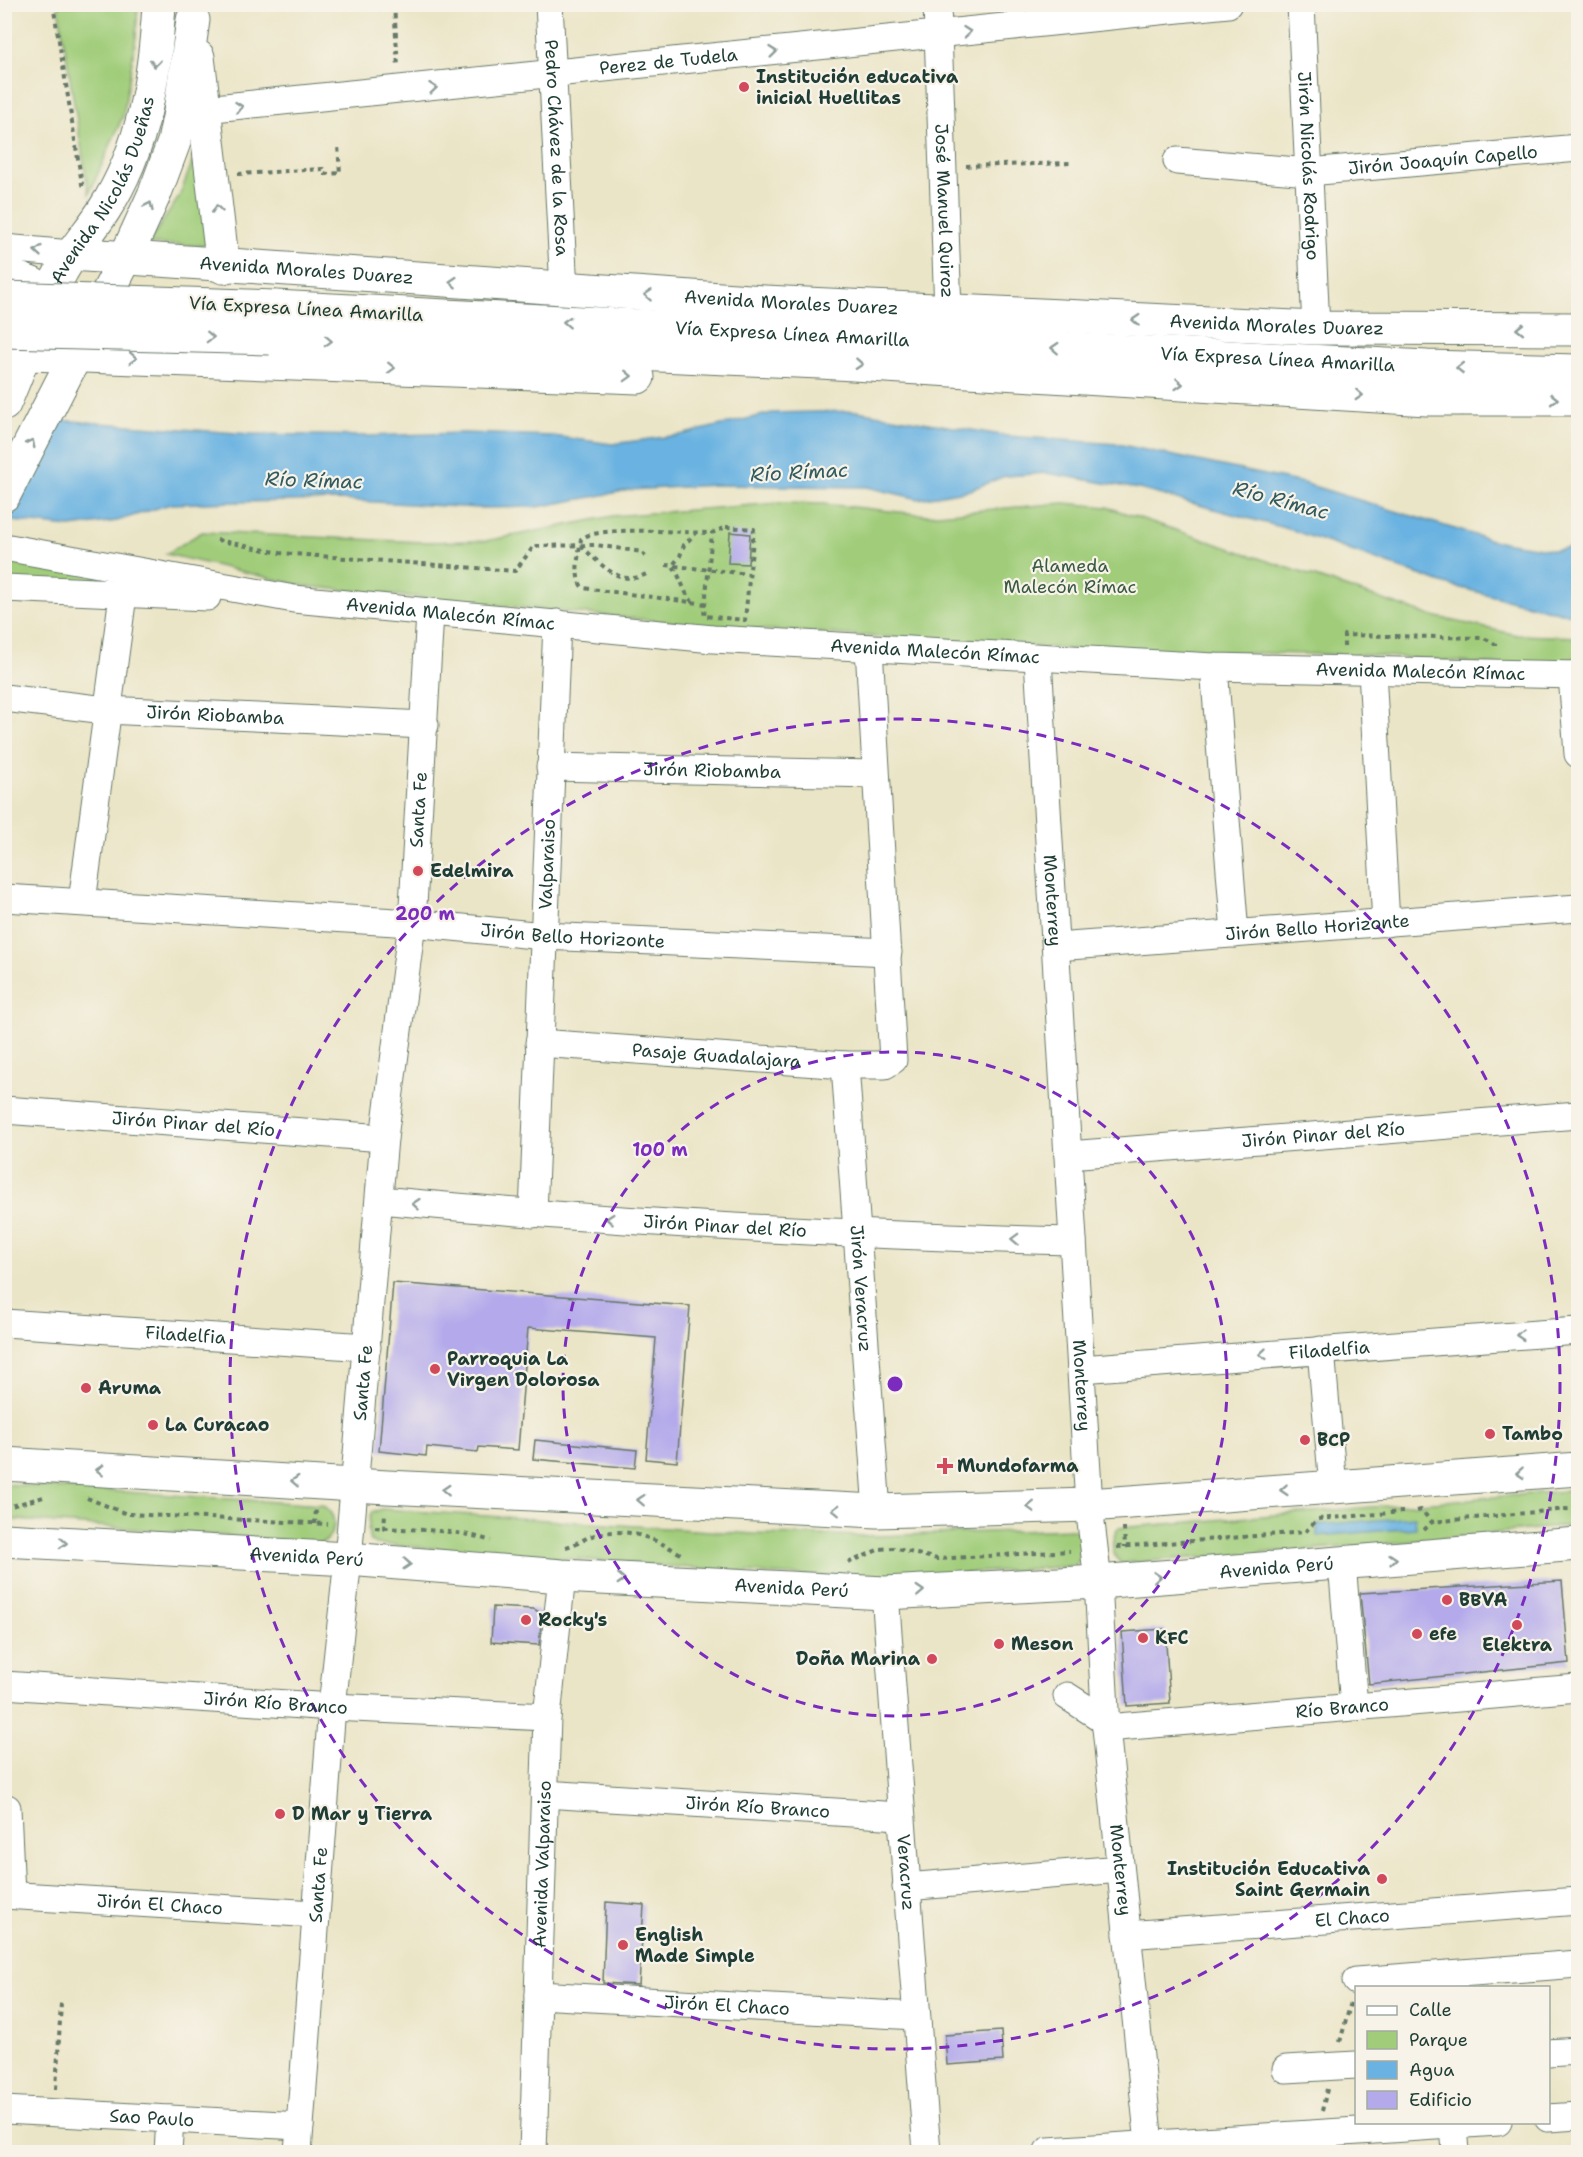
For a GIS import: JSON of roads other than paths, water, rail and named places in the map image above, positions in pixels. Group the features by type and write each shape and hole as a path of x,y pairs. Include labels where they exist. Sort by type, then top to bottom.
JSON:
{"main road":[{"name":"Avenida Nicolás Dueñas","path":"4,495 70,365 97,250 118,184 149,103 156,66 159,4"},
{"name":"Avenida Nicolás Dueñas","path":"192,12 193,111 214,175 223,267"},
{"name":"Avenida Nicolás Dueñas","path":"4,404 14,351 50,293 155,193 174,142 193,111"},
{"name":"Avenida Morales Duarez","path":"97,250 223,267 564,290 948,311 1316,328 1578,329"},
{"name":"Vía Expresa Línea Amarilla","path":"4,298 275,307 1319,362 1578,371"},
{"name":"Vía Expresa Línea Amarilla","path":"14,351 270,338 820,362 1427,399 1578,399"},
{"path":"14,351 70,365 688,379 820,362"},
{"path":"4,1464 353,1485 877,1511 1089,1505 1578,1469"},
{"name":"Avenida Perú","path":"4,1540 348,1559 562,1562 885,1593 1098,1582 1578,1544"}],"street":[{"name":"Pedro Chávez de la Rosa","path":"549,4 564,290"},
{"name":"José Manuel Quiroz","path":"937,4 948,311"},
{"name":"Perez de Tudela","path":"193,111 553,76 1227,4"},
{"name":"Jirón Nicolás Rodrigo","path":"1301,4 1316,328"},
{"name":"Jirón Joaquín Capello","path":"1177,161 1309,172 1578,148"},
{"name":"Avenida Morales Duarez","path":"4,248 97,250"},
{"path":"4,270 33,281 50,293"},
{"name":"Avenida Malecón Rímac","path":"4,547 294,599 713,639 1214,666 1575,675"},
{"name":"Avenida Malecón Rímac","path":"4,588 123,595 294,599"},
{"path":"82,902 105,710 123,595"},
{"name":"Santa Fe","path":"298,2152 332,1707 348,1559 384,1138 412,923 430,613"},
{"name":"Valparaiso","path":"533,1215 557,623"},
{"path":"869,648 875,774 888,952"},
{"name":"Monterrey","path":"1038,658 1089,1505 1098,1582 1106,1724 1149,2145"},
{"path":"1214,666 1235,934"},
{"path":"1372,670 1386,923"},
{"path":"1575,675 1578,754"},
{"name":"Jirón Riobamba","path":"4,698 105,710 425,725"},
{"name":"Jirón Riobamba","path":"550,767 875,774"},
{"name":"Jirón Bello Horizonte","path":"4,898 412,923 544,936 888,952"},
{"name":"Jirón Bello Horizonte","path":"1056,947 1578,908"},
{"name":"Pasaje Guadalajara","path":"539,1043 845,1065 885,1065 893,1060 888,952"},
{"name":"Jirón Veracruz","path":"845,1065 877,1511"},
{"name":"Jirón Pinar del Río","path":"4,1110 384,1138"},
{"name":"Jirón Pinar del Río","path":"1068,1155 1578,1115"},
{"name":"Jirón Pinar del Río","path":"380,1200 533,1215 856,1235 1073,1241"},
{"name":"Filadelfia","path":"4,1323 367,1347"},
{"name":"Filadelfia","path":"1081,1369 1578,1331"},
{"path":"1321,1350 1333,1487"},
{"name":"Avenida Valparaiso","path":"533,2152 547,1717 562,1562"},
{"path":"1342,1563 1354,1706"},
{"name":"Veracruz","path":"885,1593 927,2152"},
{"name":"Jirón Río Branco","path":"4,1685 332,1707 547,1717"},
{"name":"Río Branco","path":"1106,1724 1578,1688"},
{"path":"1067,1696 1106,1724"},
{"name":"Jirón Río Branco","path":"544,1794 900,1816"},
{"path":"7,1808 8,1895"},
{"path":"906,1887 1120,1869"},
{"name":"Jirón El Chaco","path":"8,1895 315,1914"},
{"name":"El Chaco","path":"1126,1935 1578,1901"},
{"path":"1356,1982 1578,1964"},
{"name":"Jirón El Chaco","path":"538,1995 916,2016"},
{"path":"1550,2053 1578,2052"},
{"path":"1286,2069 1355,2065"},
{"name":"Sao Paulo","path":"4,2110 300,2126"},
{"path":"1550,2118 1578,2116"},
{"path":"168,2152 170,2119"},
{"path":"1048,2151 1149,2145 1455,2139 1493,2124"}],"water":[{"name":"Río Rímac","path":"857,411 1007,436 1117,444 1303,483 1491,540 1553,550 1578,547 1578,614 1562,613 1445,584 1292,530 1139,489 1047,473 1005,476 970,490 919,499 867,487 715,485 630,490 537,507 479,508 340,500 235,502 170,504 117,521 70,527 5,520 59,420 250,434 367,436 463,433 553,436 612,444 680,435 772,413"},
{"path":"1415,1517 1416,1528 1317,1536 1317,1525"}],"place":[{"name":"Institución educativa inicial Huellitas","path":"744,87"},
{"name":"Edelmira","path":"418,871"},
{"name":"Parroquia La Virgen Dolorosa","path":"435,1369"},
{"name":"Aruma","path":"86,1388"},
{"name":"La Curacao","path":"153,1425"},
{"name":"Tambo","path":"1490,1434"},
{"name":"BCP","path":"1305,1440"},
{"name":"Mundofarma","path":"945,1466"},
{"name":"BBVA","path":"1447,1600"},
{"name":"Rocky's","path":"526,1620"},
{"name":"Elektra","path":"1517,1625"},
{"name":"efe","path":"1417,1634"},
{"name":"KFC","path":"1143,1638"},
{"name":"Meson","path":"999,1644"},
{"name":"Doña Marina","path":"932,1659"},
{"name":"D Mar y Tierra","path":"280,1814"},
{"name":"Institución Educativa Saint Germain","path":"1382,1879"},
{"name":"English Made Simple","path":"623,1945"}],"park label":[{"name":"Alameda Malecón Rímac","path":"1070,576"}]}
